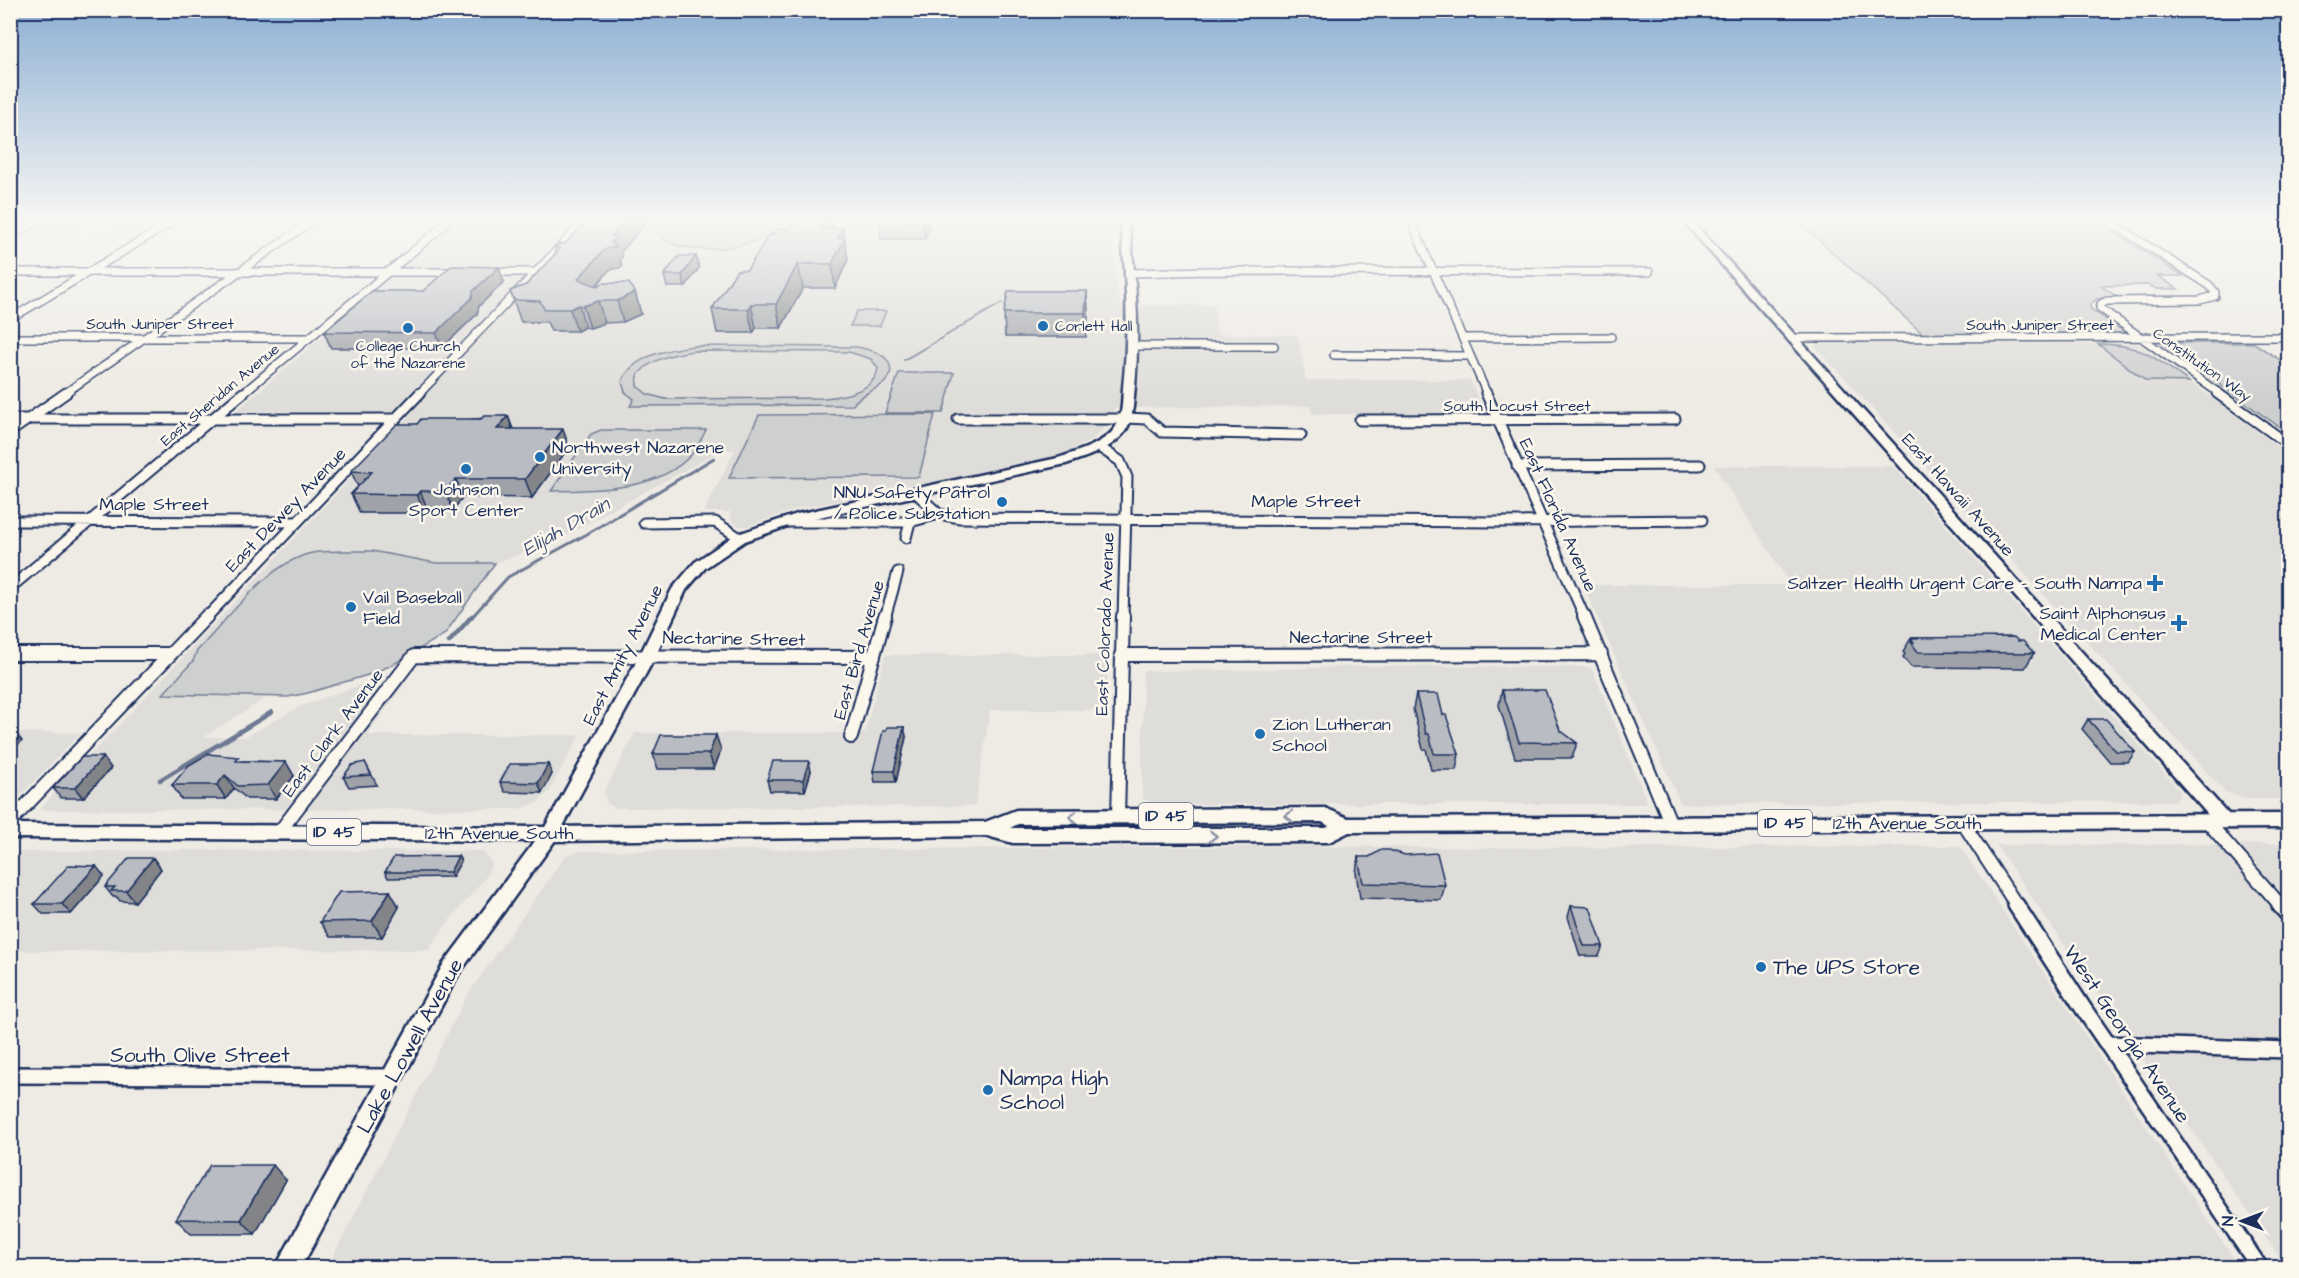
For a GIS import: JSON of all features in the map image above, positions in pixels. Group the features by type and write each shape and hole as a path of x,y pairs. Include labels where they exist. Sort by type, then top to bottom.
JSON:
{"main road":[{"path":"740,538 787,522 843,508 917,495 1062,460 1099,447 1118,433 1126,418 1133,346 1131,281"},
{"name":"East Hawaii Avenue","path":"1740,281 2215,821"},
{"name":"East Amity Avenue","path":"550,834 648,655 679,589 700,565 740,538"},
{"name":"12th Avenue South","path":"987,829 1016,817 1325,816 1346,825 2289,821"},
{"name":"12th Avenue South","path":"10,831 550,834 987,829 1013,836 1329,836 1346,825"},
{"name":"Lake Lowell Avenue","path":"287,1268 451,969 550,834"}],"street":[{"path":"10,320 75,281"},
{"path":"10,432 227,281"},
{"name":"East Sheridan Avenue","path":"10,588 379,281"},
{"name":"East Dewey Avenue","path":"10,822 528,281"},
{"name":"East Florida Avenue","path":"1437,281 1601,654 1671,824"},
{"name":"Constitution Way","path":"2202,281 2215,292 2210,299 2118,301 2102,304 2100,308 2289,444"},
{"path":"1463,338 1611,337"},
{"name":"South Juniper Street","path":"1791,338 2289,337"},
{"name":"South Juniper Street","path":"10,338 309,338"},
{"path":"1133,346 1274,346"},
{"path":"1334,355 1470,356"},
{"path":"958,419 1146,418 1153,421 1162,432 1170,433 1301,435"},
{"path":"10,419 396,419"},
{"name":"South Locust Street","path":"1360,420 1675,419"},
{"name":"East Colorado Avenue","path":"1099,447 1113,454 1126,467 1128,486 1121,655 1118,817"},
{"path":"1517,466 1700,465"},
{"name":"Maple Street","path":"917,495 939,513 960,518 1702,520"},
{"path":"787,522 910,522 939,513"},
{"name":"Maple Street","path":"10,521 297,522"},
{"path":"644,523 715,522 740,538"},
{"path":"906,538 910,522"},
{"name":"East Bird Avenue","path":"851,737 898,572"},
{"path":"10,654 171,654"},
{"name":"Nectarine Street","path":"1121,655 1601,654"},
{"name":"Nectarine Street","path":"414,656 874,657"},
{"name":"East Clark Avenue","path":"280,831 414,656"},
{"path":"2215,821 2289,914"},
{"name":"West Georgia Avenue","path":"1963,823 2107,1044 2260,1268"},
{"path":"2107,1044 2289,1050"},
{"name":"South Olive Street","path":"10,1075 390,1077"}],"shaded area":[{"name":"Northwest Nazarene University","path":"386,281 1117,281 1120,305 1214,305 1217,334 1298,335 1306,380 1470,380 1483,410 1476,414 1312,414 1311,406 1115,408 1106,426 1092,440 1045,461 800,508 748,526 739,526 729,518 731,512 704,512 735,450 722,450 553,542 495,563 445,634 394,664 371,674 308,693 267,697 204,737 245,737 299,707 354,687 372,681 406,681 367,735 580,735 549,792 537,803 518,809 39,810 413,412 236,411"},
{"path":"1864,281 2165,281 2178,289 2156,289 2149,285 2101,286 2116,296 2097,299 2090,305 2091,309 2124,332 2122,334 1923,334"},
{"path":"857,311 886,311 880,326 850,326"},
{"name":"Saint Alphonsus Medical Center","path":"1821,342 2139,344 2288,454 2288,799 2244,799 2225,792 1814,345"},
{"path":"2161,343 2254,343 2288,365 2288,433"},
{"path":"2098,344 2126,347 2147,354 2189,382 2146,381"},
{"path":"694,346 858,347 885,358 890,366 890,373 883,384 862,396 853,405 630,406 634,399 625,392 622,382 634,365 653,355","holes":["693,351 849,352 871,359 878,368 876,376 858,391 833,397 665,399 647,394 637,386 638,375 655,361"]},
{"path":"899,373 954,373 943,413 885,413"},
{"path":"935,414 919,477 729,478 759,415"},
{"path":"601,430 706,430 692,454 662,476 606,489 551,491 591,434"},
{"path":"1714,466 1893,466 2181,792 2177,801 1681,804 1583,585 1791,585"},
{"name":"Vail Baseball Field","path":"372,551 436,563 495,563 445,634 394,664 371,674 288,697 163,694 193,661 197,651 264,580 295,559 315,552"},
{"path":"885,655 1108,655 1106,710 990,710 975,806 615,808 607,803 604,792 635,733 865,733"},
{"path":"1363,666 1589,667 1593,671 1648,804 1156,804 1142,798 1143,671"},
{"path":"11,732 81,733 11,805"},
{"path":"2288,844 2288,1267 2286,1267 1996,845"},
{"name":"Nampa High School","path":"1311,846 1490,848 1960,846 2239,1267 327,1268 468,994 566,855 580,851"},
{"path":"480,851 484,852 492,864 486,877 445,926 429,950 11,951 10,852"}],"building":[{"path":"435,281 484,281 473,291 472,298 436,333 324,332 372,291 423,291"},
{"path":"530,281 582,281 597,286 604,283 629,283 635,292 617,301 598,301 570,309 544,309 540,301 514,300 510,291 526,285"},
{"path":"730,281 789,281 776,304 751,304 748,309 712,309"},
{"path":"1008,291 1087,291 1085,313 1004,313"},
{"name":"Johnson Sport Center","path":"484,416 508,416 497,429 563,429 525,479 456,479 445,491 420,491 417,495 351,494 372,472 351,471 397,424 417,424 421,419 481,419"},
{"path":"2014,637 2018,641 2023,641 2034,653 1918,652 1911,642 1914,642 1911,638"},
{"path":"1502,690 1545,690 1560,730 1577,743 1519,742"},
{"path":"1416,694 1438,694 1443,715 1446,715 1459,754 1434,754 1429,734 1426,734"},
{"path":"2088,719 2106,719 2135,752 2116,751"},
{"path":"887,727 904,727 894,771 873,771 883,731 886,731"},
{"path":"661,735 716,735 709,754 653,754"},
{"path":"208,754 239,757 236,761 286,762 268,785 238,786 225,775 217,785 172,785 189,765"},
{"path":"82,757 103,757 75,788 53,788"},
{"path":"773,761 809,761 803,780 767,780"},
{"path":"365,762 371,775 343,777 352,765"},
{"path":"510,764 548,764 538,783 500,782"},
{"path":"1381,850 1405,855 1437,853 1445,885 1363,883 1358,857 1369,857"},
{"path":"458,856 450,872 385,872 394,857"},
{"path":"129,858 153,858 126,891 111,891 115,887 105,887"},
{"path":"69,865 96,866 62,904 34,904"},
{"path":"390,891 372,921 320,922 339,892"},
{"path":"1571,906 1590,907 1603,946 1584,946"},
{"path":"210,1165 273,1165 241,1220 176,1219"}],"waterway":[{"name":"Elijah Drain","path":"904,360 1002,303"},
{"name":"Elijah Drain","path":"471,618 508,577 587,534 714,458"},
{"name":"Elijah Drain","path":"449,642 472,616"},
{"name":"Elijah Drain","path":"160,780 272,712"}],"place":[{"name":"Corlett Hall","path":"1043,326"},
{"name":"College Church of the Nazarene","path":"408,328"},
{"name":"Northwest Nazarene University","path":"540,457"},
{"name":"Johnson Sport Center","path":"466,469"},
{"name":"NNU Safety Patrol / Police Substation","path":"1002,502"},
{"name":"Saltzer Health Urgent Care - South Nampa","path":"2155,583"},
{"name":"Vail Baseball Field","path":"351,607"},
{"name":"Saint Alphonsus Medical Center","path":"2179,623"},
{"name":"Zion Lutheran School","path":"1260,734"},
{"name":"The UPS Store","path":"1761,967"},
{"name":"Nampa High School","path":"988,1090"}]}
